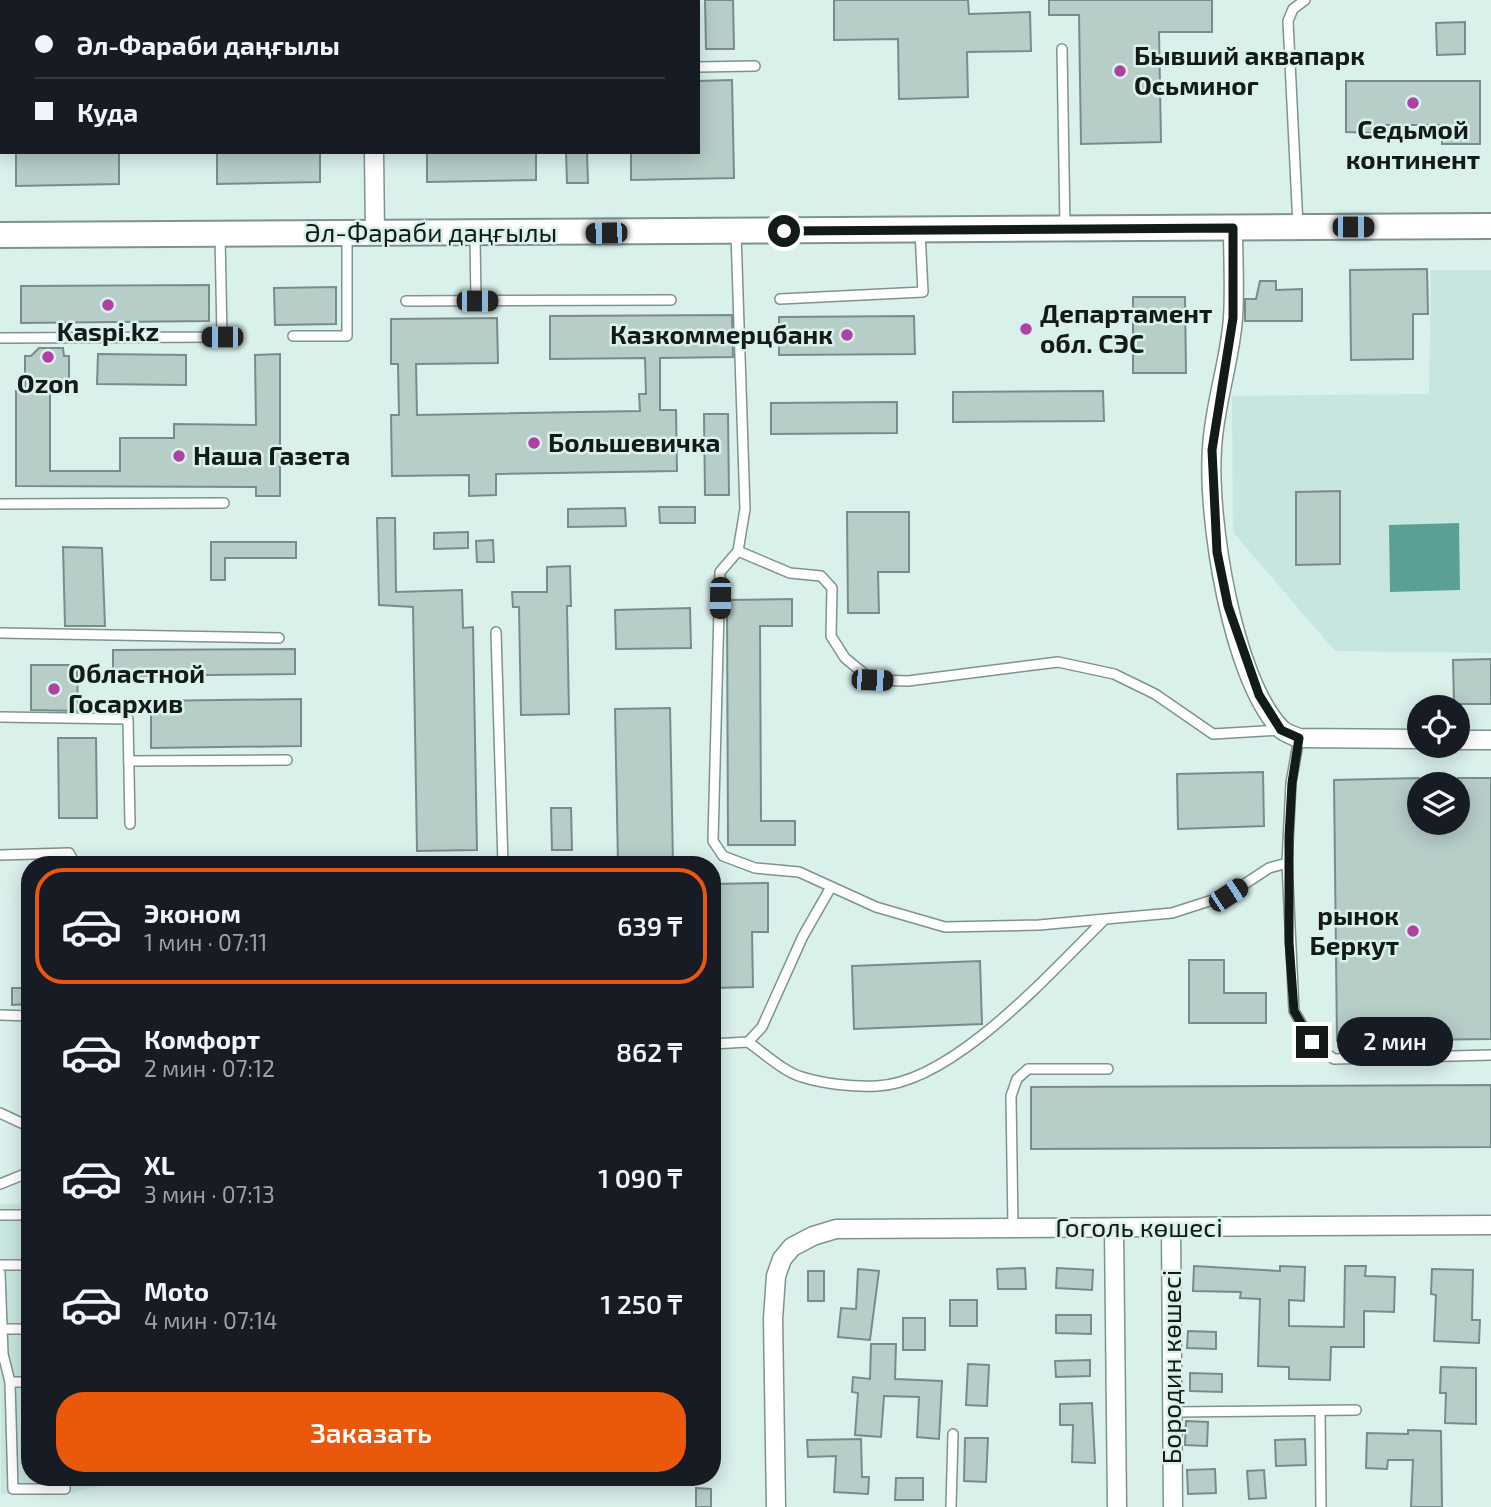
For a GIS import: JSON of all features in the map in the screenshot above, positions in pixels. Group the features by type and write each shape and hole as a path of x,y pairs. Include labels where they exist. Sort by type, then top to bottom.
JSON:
{"main road":[{"name":"Әл-Фараби даңғылы","path":"0,235 1491,226"}],"street":[{"path":"374,154 375,233"},
{"path":"1233,228 1233,318 1212,450 1217,552 1228,606 1245,658 1259,695 1281,730 1299,738 1407,739"},
{"path":"1470,740 1491,740"},
{"name":"Гоголь көшесі","path":"776,1507 773,1295 782,1259 792,1247 813,1236 836,1229 1491,1225"},
{"path":"1114,1228 1117,1507"},
{"name":"Бородин көшесі","path":"1171,1228 1173,1507"}],"lane":[{"path":"1298,227 1287,21 1293,9 1305,0"},
{"path":"1062,50 1065,229"},
{"path":"700,67 755,66"},
{"path":"780,299 923,292 920,230"},
{"path":"736,231 745,509 738,551 720,572 713,841 723,856 755,868 799,872 876,907 945,927 1103,921 1171,913 1228,895 1269,868 1287,863"},
{"path":"293,336 347,336 347,233"},
{"path":"0,338 222,337 220,234"},
{"path":"475,234 477,301"},
{"path":"406,301 671,300"},
{"path":"0,504 224,503"},
{"path":"738,551 790,573 821,576 832,588 831,636 845,658 872,680 908,681 1058,662 1114,674 1155,694 1213,734 1281,730"},
{"path":"496,632 503,856"},
{"path":"0,633 279,638"},
{"path":"0,717 124,717 130,723 130,824"},
{"path":"1299,738 1292,783 1287,863 1294,1011 1312,1042 1334,1059 1491,1055"},
{"path":"129,761 286,760"},
{"path":"0,855 69,853 71,856"},
{"path":"748,1042 762,1027 803,936 831,887"},
{"path":"721,1044 748,1042 799,1077 878,1086 919,1074 959,1053 1014,1009 1103,921"},
{"path":"0,1015 21,1016"},
{"path":"1013,1228 1012,1096 1017,1079 1028,1069 1108,1069"},
{"path":"0,1113 21,1123"},
{"path":"0,1184 21,1176"},
{"path":"0,1215 21,1215"},
{"path":"0,1265 21,1265"},
{"path":"0,1273 2,1354 10,1382 13,1489 65,1489 65,1486"},
{"path":"2,1329 21,1329"},
{"path":"10,1382 21,1382"},
{"path":"1172,1412 1356,1410"},
{"path":"1320,1411 1321,1507"},
{"path":"951,1507 953,1434"}],"shaded area":[{"path":"1431,270 1491,270 1491,653 1335,651 1233,532 1232,396 1429,394"},
{"path":"1459,523 1460,590 1390,592 1389,525"},
{"path":"21,1203 21,1486 100,1486 66,1494 1,1494 0,1204"}],"building":[{"path":"705,0 733,0 734,49 706,49"},
{"path":"834,0 968,0 969,14 1030,12 1031,51 967,52 968,97 899,99 898,39 834,40"},
{"name":"Бывший аквапарк Осьминог","path":"1049,0 1212,0 1212,32 1159,32 1161,142 1081,144 1079,15 1049,15"},
{"path":"1465,22 1465,54 1437,55 1436,23"},
{"path":"732,80 734,178 631,180 631,154 700,154 700,81"},
{"name":"Седьмой континент","path":"1346,81 1480,81 1480,144 1442,144 1442,125 1375,125 1375,133 1346,132"},
{"path":"16,154 119,154 119,184 16,186"},
{"path":"217,154 320,154 320,182 217,184"},
{"path":"427,154 536,154 536,180 427,182"},
{"path":"566,154 587,154 588,183 567,183"},
{"path":"1427,269 1428,314 1413,314 1413,359 1351,360 1350,270"},
{"path":"1260,281 1276,281 1276,290 1302,289 1302,321 1245,321 1245,299 1256,299"},
{"path":"209,285 209,321 21,323 21,286"},
{"path":"336,287 336,324 275,325 274,288"},
{"path":"1133,297 1185,297 1186,373 1133,373"},
{"path":"732,315 733,357 660,358 660,410 676,410 677,471 496,474 496,495 469,496 469,475 392,476 391,415 399,415 398,364 391,364 391,319 497,318 498,363 416,364 417,415 640,411 639,394 646,394 645,358 550,359 550,316"},
{"name":"Казкоммерцбанк","path":"914,316 915,354 779,355 779,317"},
{"path":"39,348 63,348 64,356 69,356 69,380 50,381 50,471 120,471 120,438 174,438 174,424 256,425 255,355 280,354 280,496 256,496 256,487 16,486 16,391 25,391 25,356 31,356"},
{"path":"98,354 186,355 186,385 97,384"},
{"path":"1103,391 1104,421 953,422 953,392"},
{"path":"897,402 897,433 771,434 771,403"},
{"path":"704,414 728,414 729,495 705,495"},
{"path":"1340,491 1340,564 1296,565 1296,492"},
{"path":"659,507 695,507 695,523 660,523"},
{"path":"625,508 626,526 568,527 568,509"},
{"path":"847,512 909,512 909,572 878,572 879,613 848,613"},
{"path":"377,518 395,518 396,592 462,590 463,628 473,627 477,850 417,851 413,607 379,605"},
{"path":"468,532 468,548 434,549 434,533"},
{"path":"493,540 494,562 477,562 476,541"},
{"path":"211,542 296,542 296,558 225,558 225,580 211,580"},
{"path":"63,547 102,548 105,626 65,626"},
{"path":"570,566 571,606 567,606 569,714 521,715 519,607 513,607 512,592 547,592 547,567"},
{"path":"792,599 792,626 760,626 761,821 795,821 795,845 728,845 727,600"},
{"path":"690,608 691,648 616,649 615,610"},
{"path":"295,649 295,674 113,676 113,650"},
{"path":"1491,659 1491,704 1470,704 1470,695 1454,695 1453,660"},
{"name":"Областной Госархив","path":"31,665 77,665 78,711 31,710"},
{"path":"301,699 301,746 151,748 151,701"},
{"path":"670,708 673,856 618,856 615,709"},
{"path":"58,738 96,738 97,818 59,818"},
{"path":"1263,772 1264,826 1178,829 1177,774"},
{"name":"рынок Беркут","path":"1407,778 1407,835 1470,835 1470,778 1491,778 1491,1039 1337,1041 1334,780"},
{"path":"551,808 571,808 572,850 552,850"},
{"path":"768,883 768,932 752,932 753,987 721,988 721,884"},
{"path":"1189,960 1224,960 1224,993 1266,993 1266,1023 1189,1023"},
{"path":"980,961 982,1024 854,1029 852,966"},
{"path":"12,988 21,988 21,1004 12,1005"},
{"path":"1491,1085 1491,1147 1031,1149 1031,1087"},
{"path":"1194,1266 1280,1271 1280,1266 1305,1267 1304,1301 1289,1300 1289,1326 1344,1327 1345,1266 1366,1266 1365,1276 1395,1277 1394,1312 1364,1311 1364,1347 1331,1347 1330,1380 1289,1379 1289,1367 1258,1366 1260,1299 1240,1298 1241,1292 1193,1291"},
{"path":"1025,1268 1026,1289 998,1289 997,1269"},
{"path":"1057,1268 1093,1270 1092,1290 1056,1288"},
{"path":"858,1269 879,1271 870,1340 838,1337 841,1308 856,1309"},
{"path":"1432,1269 1473,1270 1472,1320 1480,1320 1479,1343 1434,1341 1436,1295 1431,1294"},
{"path":"808,1271 824,1271 824,1301 808,1301"},
{"path":"950,1300 977,1300 977,1326 950,1326"},
{"path":"1056,1315 1091,1315 1091,1334 1056,1333"},
{"path":"903,1318 925,1318 925,1350 903,1350"},
{"path":"1188,1331 1216,1332 1216,1349 1187,1348"},
{"path":"871,1344 896,1344 895,1379 942,1381 939,1439 917,1437 919,1397 884,1396 881,1437 855,1435 858,1393 852,1392 853,1377 870,1379"},
{"path":"1090,1360 1090,1376 1056,1377 1055,1361"},
{"path":"968,1364 989,1365 987,1406 966,1405"},
{"path":"1441,1367 1476,1368 1476,1424 1445,1423 1446,1393 1440,1393"},
{"path":"1190,1373 1222,1374 1222,1392 1190,1391"},
{"path":"1092,1403 1095,1463 1072,1462 1073,1425 1060,1425 1060,1404"},
{"path":"1186,1421 1208,1422 1207,1446 1185,1445"},
{"path":"1408,1430 1441,1431 1442,1507 1411,1507 1413,1460 1388,1460 1387,1469 1366,1468 1367,1433 1408,1434"},
{"path":"965,1438 988,1438 986,1482 964,1481"},
{"path":"861,1439 862,1477 869,1477 868,1494 834,1492 836,1456 808,1457 807,1440"},
{"path":"1305,1439 1306,1465 1276,1466 1275,1440"},
{"path":"1215,1469 1216,1493 1188,1494 1187,1470"},
{"path":"1264,1470 1266,1498 1249,1499 1247,1471"},
{"path":"896,1478 923,1478 923,1500 895,1500"},
{"path":"696,1488 711,1489 711,1507 696,1507"}],"place":[{"name":"Бывший аквапарк Осьминог","path":"1120,71"},
{"name":"Седьмой континент","path":"1413,103"},
{"name":"Kaspi.kz","path":"108,305"},
{"name":"Департамент обл. СЭС","path":"1026,329"},
{"name":"Казкоммерцбанк","path":"847,335"},
{"name":"Ozon","path":"48,357"},
{"name":"Большевичка","path":"534,443"},
{"name":"Наша Газета","path":"179,456"},
{"name":"Областной Госархив","path":"54,689"},
{"name":"рынок Беркут","path":"1413,931"}],"route":[{"path":"784,231 1233,228 1233,318 1212,450 1217,552 1228,606 1259,695 1281,730 1299,738 1292,783 1287,863 1289,942 1294,1011 1312,1042"}]}
